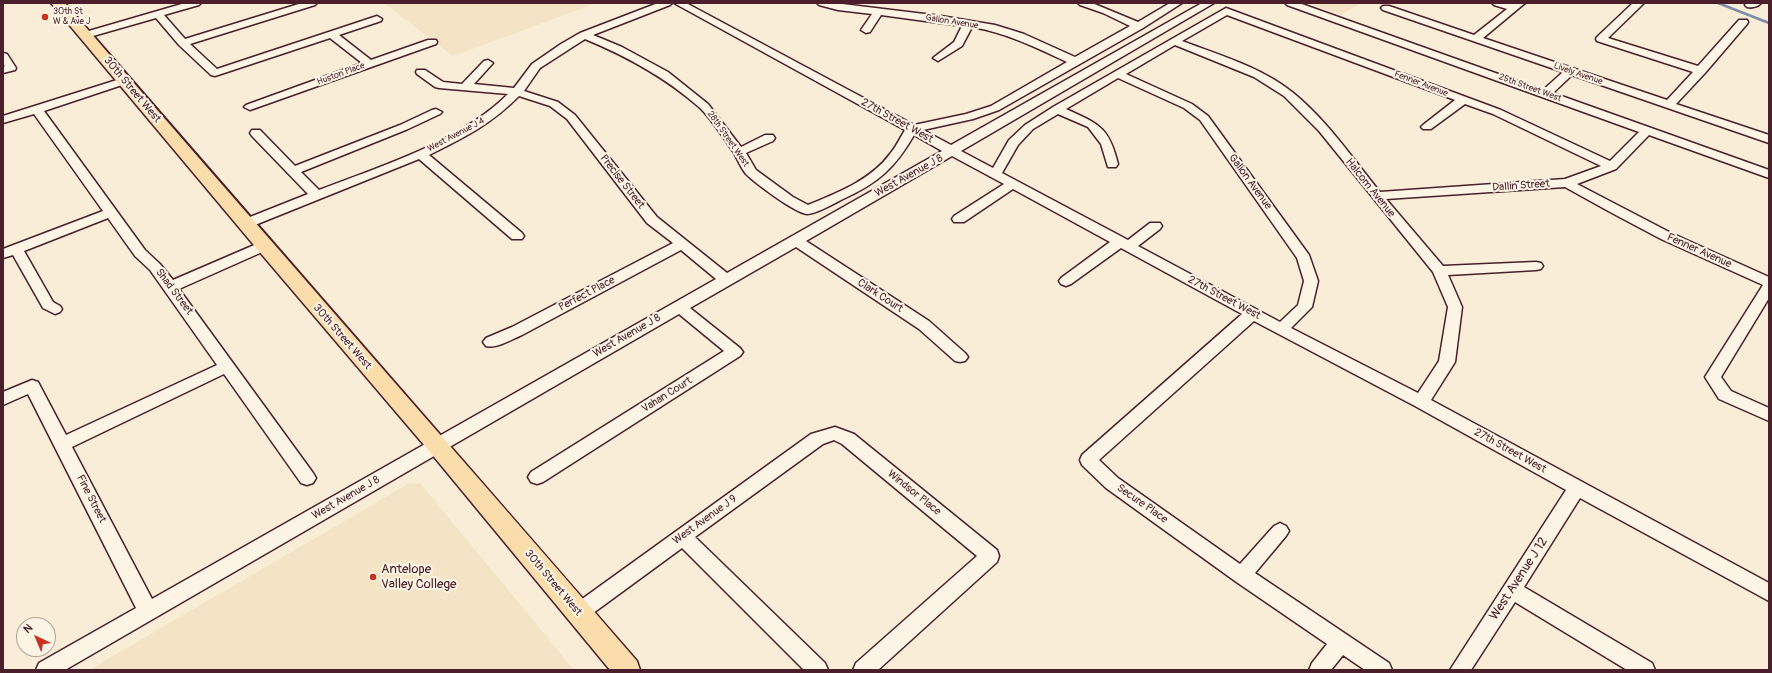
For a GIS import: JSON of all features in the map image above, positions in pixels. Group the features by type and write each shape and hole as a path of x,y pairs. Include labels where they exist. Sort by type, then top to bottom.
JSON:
{"main road":[{"name":"30th Street West","path":"58,3 244,224 438,446 578,613 628,670"}],"street":[{"path":"86,35 196,3"},
{"path":"184,43 312,3"},
{"name":"West Avenue J 4","path":"244,224 421,154 475,127 500,109 517,92 536,66 565,46 584,35 667,3"},
{"name":"27th Street West","path":"679,3 1281,329 1421,402 1769,593"},
{"name":"Galion Avenue","path":"822,3 995,28 1020,36 1076,62"},
{"path":"1083,3 1106,11 1139,26"},
{"path":"912,129 969,117 995,108 1177,3"},
{"name":"West Avenue J 8","path":"46,670 1209,3"},
{"name":"25th Street West","path":"1290,3 1769,174"},
{"path":"1497,3 1517,6"},
{"path":"1639,3 1601,39 1701,71"},
{"path":"1475,39 1517,6"},
{"name":"Lively Avenue","path":"1386,8 1769,140"},
{"name":"Fenner Avenue","path":"1174,41 1226,11 1497,112 1612,166"},
{"path":"866,30 878,12"},
{"path":"158,14 184,43 215,73 377,19"},
{"path":"1669,105 1701,71 1743,22"},
{"path":"938,58 958,44 968,24"},
{"path":"332,35 370,64"},
{"name":"28th Street West","path":"584,35 618,49 664,74 704,106 739,152 751,172 788,200 808,210 830,201 880,173 895,157 912,129"},
{"path":"995,174 1013,143 1029,127 1174,41"},
{"name":"Halcom Avenue","path":"1174,41 1258,75 1288,94 1323,129 1376,196 1439,270 1455,307 1447,362 1421,402"},
{"name":"Huston Place","path":"250,106 432,42"},
{"path":"3,56 7,69"},
{"path":"465,87 488,63"},
{"path":"1545,94 1570,71"},
{"name":"Precise Street","path":"421,72 439,85 517,92 554,104 572,117 630,194 652,220 726,279"},
{"name":"Galion Avenue","path":"1118,74 1188,106 1204,118 1304,258 1311,281 1305,307 1281,329"},
{"path":"3,120 124,81"},
{"path":"1427,127 1463,100"},
{"name":"Shad Street","path":"37,109 110,213 140,253 155,267 170,287 307,478"},
{"path":"1057,109 1092,125 1107,144 1112,164"},
{"path":"293,171 404,127 436,112"},
{"name":"Dallin Street","path":"1376,196 1567,182 1612,166 1647,130"},
{"path":"256,133 316,195"},
{"path":"739,152 769,138"},
{"path":"421,154 517,236"},
{"name":"Fenner Avenue","path":"1567,182 1610,208 1669,238 1769,282"},
{"path":"959,219 1014,184"},
{"path":"55,309 48,305 9,251 110,213"},
{"path":"1066,281 1155,226"},
{"name":"Clark Court","path":"795,240 924,325 960,357"},
{"name":"Perfect Place","path":"491,342 517,331 682,244"},
{"path":"170,287 264,246"},
{"path":"1439,270 1536,266"},
{"path":"1769,286 1713,377 1725,395 1769,415"},
{"name":"Vahan Court","path":"538,477 735,352 679,306"},
{"name":"Secure Place","path":"1253,313 1088,460 1112,483 1242,575 1382,670"},
{"path":"63,444 228,366"},
{"name":"Fine Street","path":"3,399 32,386 148,611"},
{"name":"West Avenue J 9","path":"578,613 817,439 835,433"},
{"name":"Windsor Place","path":"835,433 848,439 990,556 863,670"},
{"name":"West Avenue J 12","path":"1460,670 1577,488"},
{"path":"1242,575 1280,531"},
{"path":"683,537 818,670"},
{"path":"1512,590 1645,670"},
{"path":"1319,670 1341,642"}],"shaded area":[{"path":"384,3 597,3 453,56"},
{"path":"1307,3 1361,3 1342,15"},
{"name":"Antelope Valley College","path":"420,483 574,670 89,670 408,484"}],"waterway":[{"path":"1718,3 1769,23"}],"place":[{"name":"30th St W & Ave J","path":"45,17"},
{"name":"Antelope Valley College","path":"373,577"}]}
